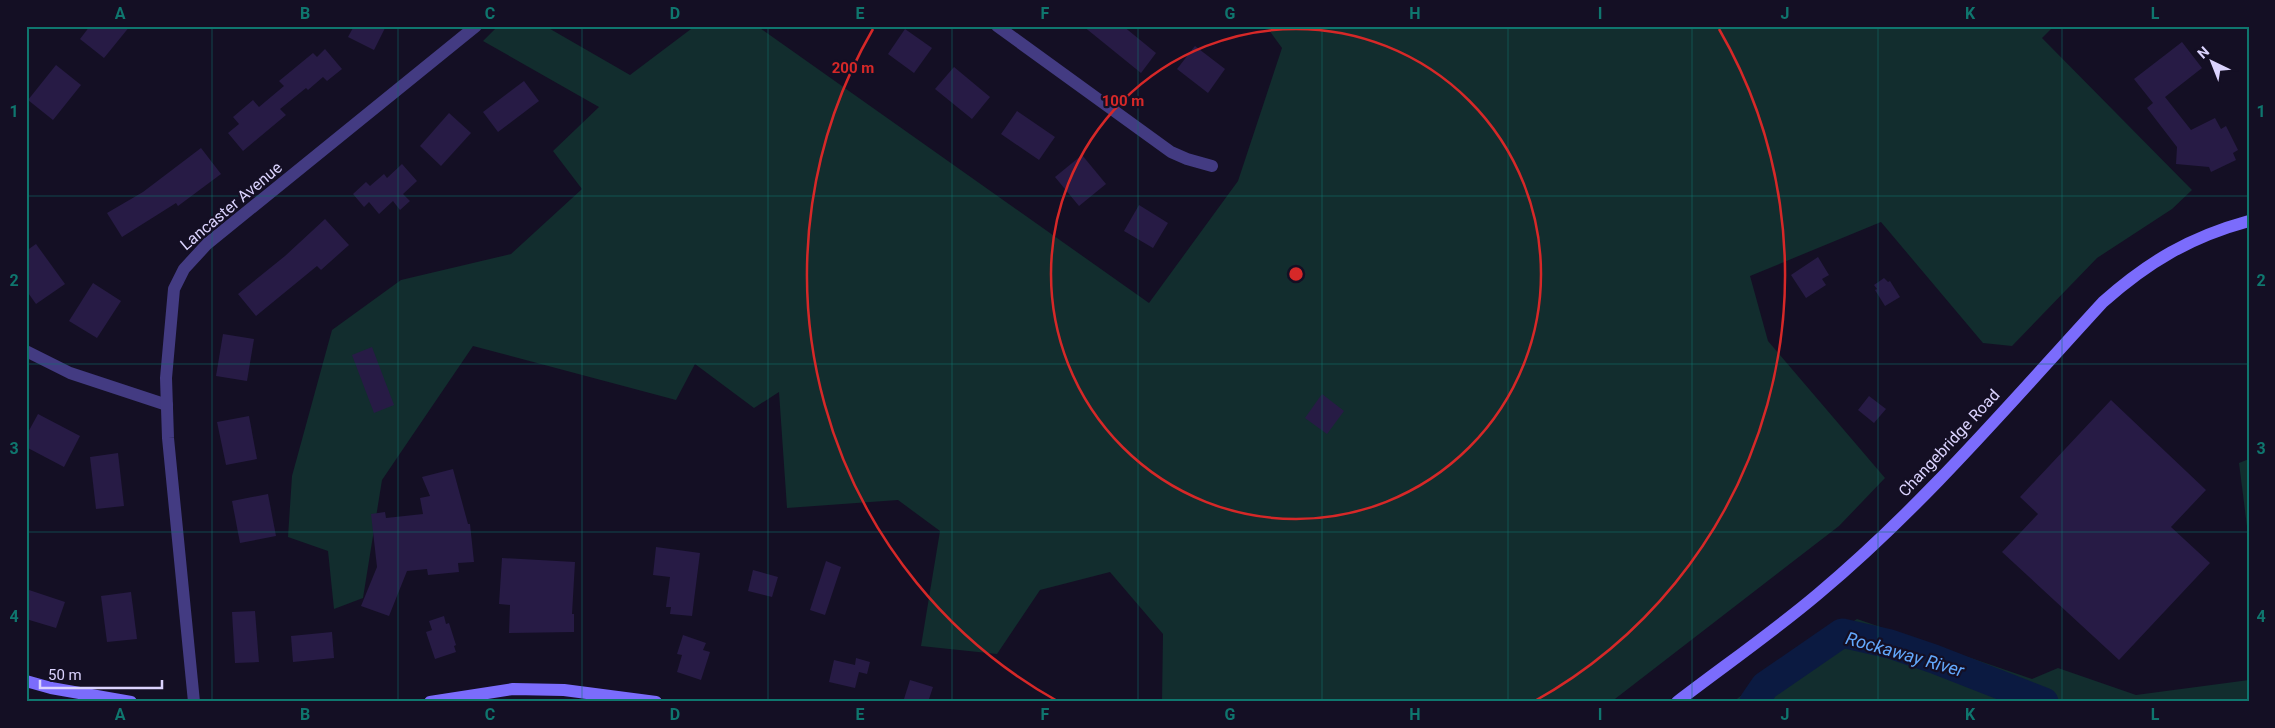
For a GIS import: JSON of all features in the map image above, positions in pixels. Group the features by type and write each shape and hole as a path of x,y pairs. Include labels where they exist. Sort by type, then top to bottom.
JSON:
{"main road":[{"name":"Changebridge Road","path":"1677,702 1818,594 1878,540 1940,479 2103,302 2128,280 2155,260 2184,244 2215,231 2249,221"},
{"path":"26,681 52,688 131,702"},
{"path":"430,702 513,689 564,690 656,702"}],"street":[{"name":"Lancaster Avenue","path":"194,702 168,438 166,378 174,289 184,269 193,257 476,26"},
{"path":"997,26 1172,152 1187,160 1212,166"},
{"path":"26,351 70,373 167,405"}],"green space":[{"path":"498,26 545,26 630,75 695,26 757,26 1149,303 1238,181 1282,48 1266,26 2054,26 2042,38 2192,190 2172,209 2097,258 2012,346 1983,343 1881,222 1750,276 1768,341 1885,478 1839,526 1611,702 1162,702 1163,634 1110,572 1040,590 997,654 921,646 940,531 898,500 787,508 779,392 754,408 695,364 676,400 473,346 382,480 363,598 334,609 328,551 288,537 292,476 332,330 401,280 511,254 582,189 553,151 599,107 483,41"},
{"path":"2249,459 2249,542 2239,463"},
{"path":"1857,619 2032,679 2058,668 2136,695 2249,680 2249,702 1733,702 1839,620 1835,633"}],"building":[{"path":"90,26 130,26 104,58 80,39"},
{"path":"354,26 386,26 374,50 348,37"},
{"path":"1083,26 1123,26 1156,53 1141,73"},
{"path":"905,29 932,48 914,73 888,54"},
{"path":"2182,42 2202,68 2165,97 2191,130 2215,118 2221,129 2226,126 2238,150 2233,153 2236,160 2211,172 2209,167 2176,164 2177,147 2147,108 2153,103 2134,79"},
{"path":"1195,46 1225,69 1208,93 1177,69"},
{"path":"325,49 342,69 327,81 323,77 280,109 286,115 243,151 228,133 239,124 233,117 253,100 259,107 284,86 279,81 313,53 317,57"},
{"path":"56,65 81,85 53,120 28,100"},
{"path":"954,67 990,97 972,119 935,89"},
{"path":"524,81 539,101 498,132 483,112"},
{"path":"1017,111 1055,137 1039,160 1001,134"},
{"path":"449,113 471,133 441,166 420,146"},
{"path":"201,148 221,174 178,206 176,203 122,237 107,213 143,192"},
{"path":"1082,155 1106,184 1079,206 1055,177"},
{"path":"402,164 417,181 403,194 410,201 400,210 393,201 379,214 369,202 364,207 353,194 366,182 370,186 384,174 387,178"},
{"path":"1139,205 1168,223 1153,248 1124,231"},
{"path":"325,219 349,245 321,270 317,266 256,316 238,294 285,256"},
{"path":"36,244 65,284 36,304 26,290 26,251"},
{"path":"1818,257 1829,275 1822,279 1826,285 1806,298 1791,275"},
{"path":"1884,278 1888,282 1890,281 1900,297 1885,306 1874,285"},
{"path":"93,283 121,301 97,338 69,321"},
{"path":"223,334 254,339 247,381 216,376"},
{"path":"372,347 394,405 374,413 352,355"},
{"path":"1322,394 1344,411 1327,434 1305,418"},
{"path":"1869,396 1886,409 1874,423 1858,410"},
{"path":"2111,400 2206,490 2171,527 2210,563 2119,660 2002,552 2038,514 2020,497"},
{"path":"38,414 80,436 64,467 26,447 26,436"},
{"path":"249,416 257,459 226,465 217,422"},
{"path":"118,453 124,506 96,509 90,457"},
{"path":"453,469 468,524 470,524 474,562 458,563 459,572 428,575 427,569 407,571 389,616 361,606 377,567 371,514 385,512 386,518 423,514 420,498 430,496 422,477"},
{"path":"268,494 276,536 240,543 232,501"},
{"path":"656,547 700,553 692,616 670,614 671,607 666,607 670,577 653,575"},
{"path":"502,558 575,562 572,614 574,614 574,632 509,633 510,605 499,604"},
{"path":"826,561 841,567 825,615 810,610"},
{"path":"753,570 778,577 772,597 748,591"},
{"path":"26,589 65,602 56,628 26,619"},
{"path":"131,592 137,639 107,642 101,596"},
{"path":"255,611 259,662 235,663 232,612"},
{"path":"444,616 446,624 449,623 456,645 454,646 456,652 435,659 426,632 432,630 429,621"},
{"path":"332,632 334,658 293,662 291,636"},
{"path":"683,635 706,643 703,650 710,652 701,680 677,672 682,655 677,654"},
{"path":"856,658 870,662 867,674 859,672 855,688 829,682 834,660 855,665"},
{"path":"910,680 933,687 928,702 912,702 904,699"}],"waterway":[{"name":"Rockaway River","path":"1754,702 1765,686 1842,633 1890,644 1934,659 2044,702"}]}
